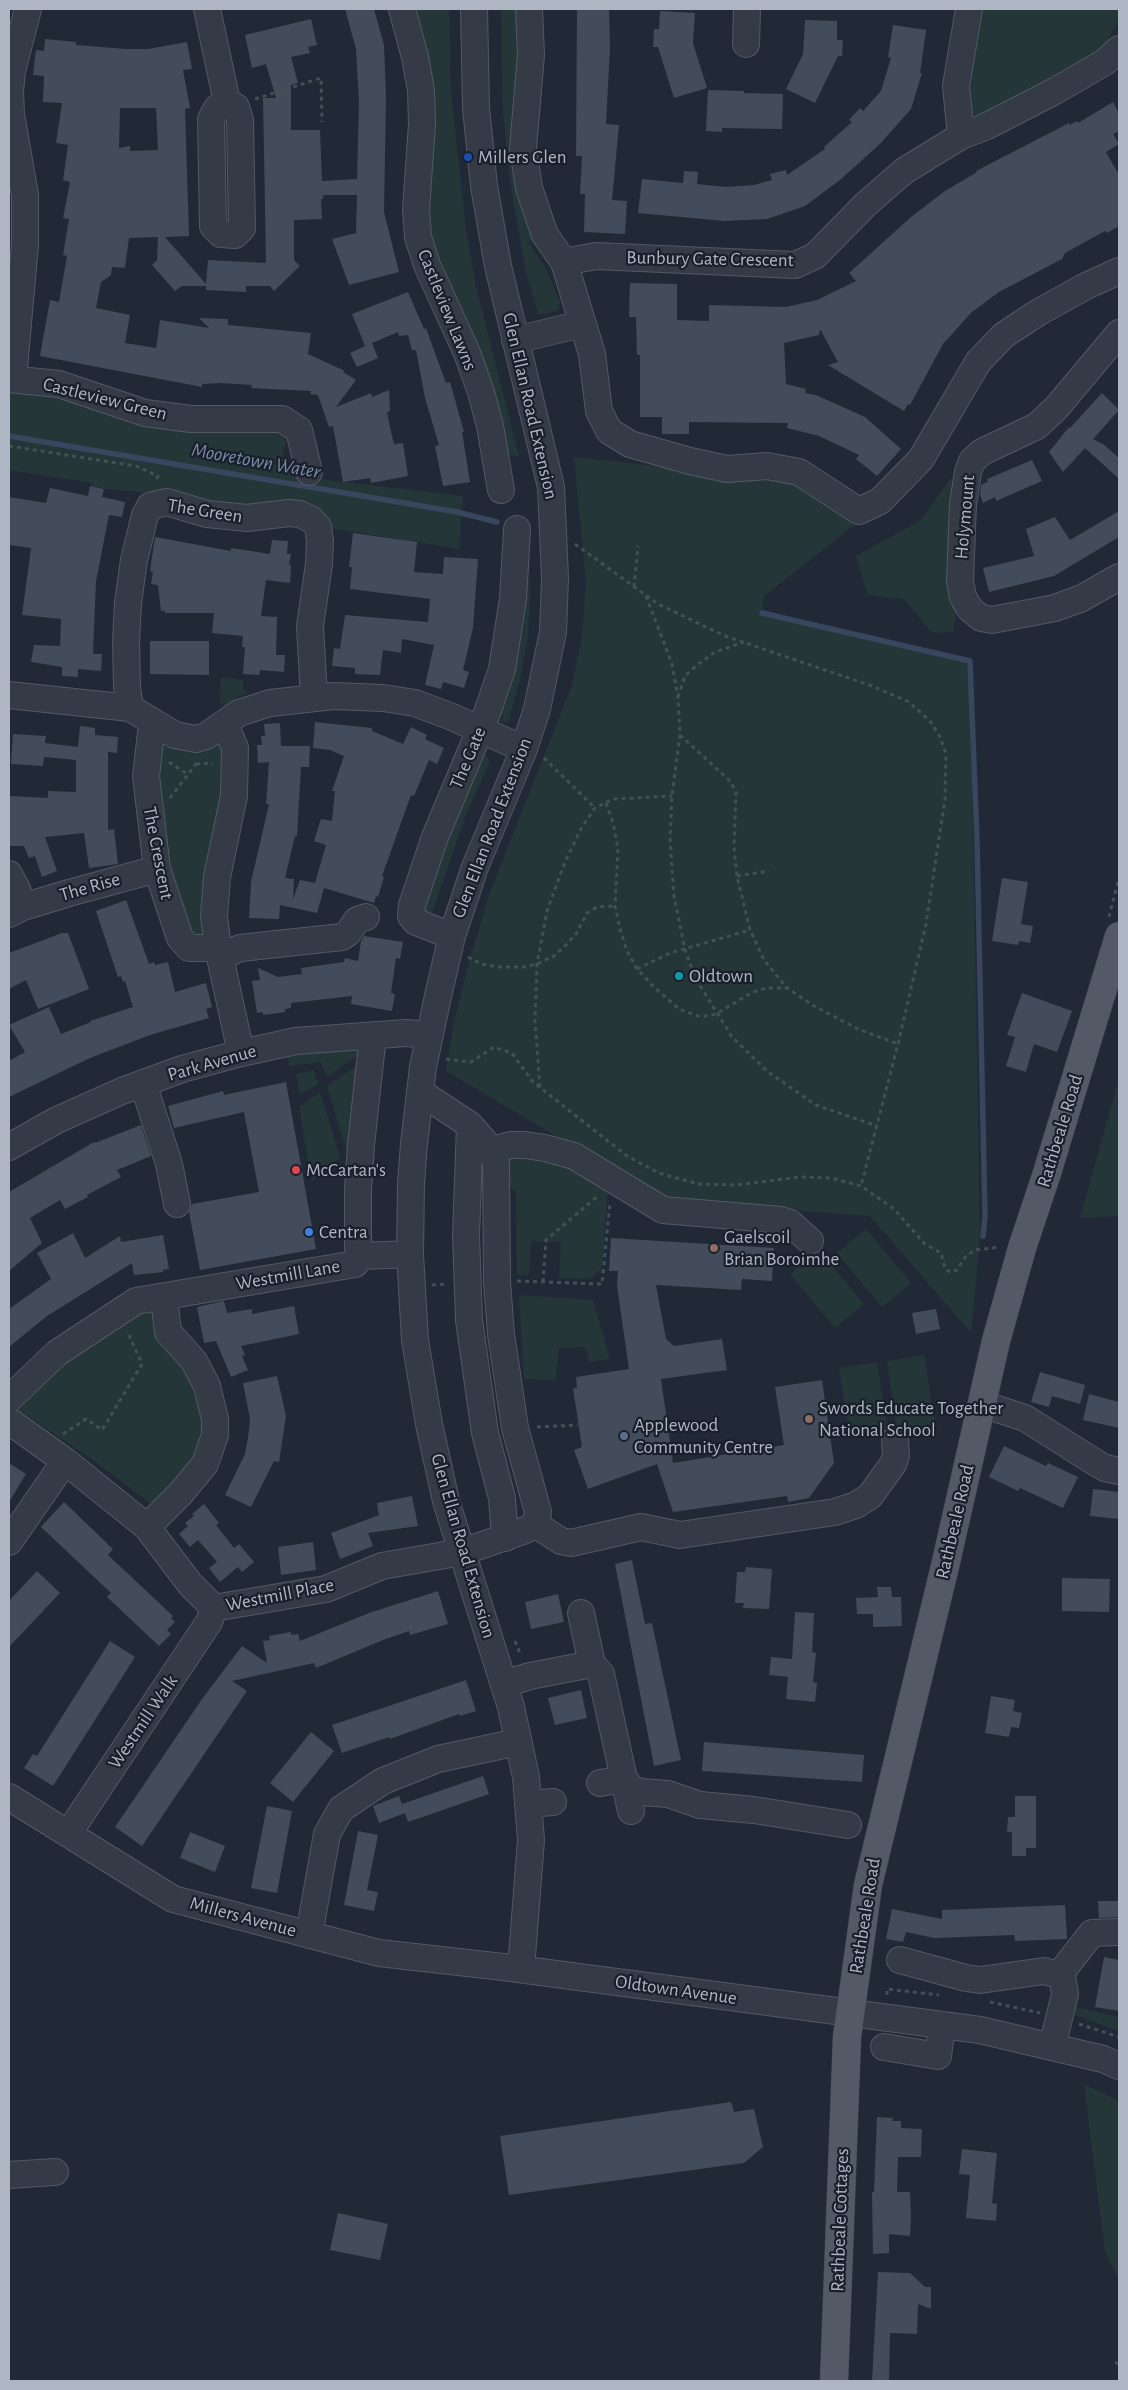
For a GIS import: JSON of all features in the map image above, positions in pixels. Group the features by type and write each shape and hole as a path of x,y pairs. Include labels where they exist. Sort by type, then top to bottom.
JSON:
{"main road":[{"name":"Rathbeale Road","path":"845,2058 849,2014 868,1885 944,1572 982,1404 1022,1248 1047,1173 1119,936"},
{"name":"Rathbeale Cottages","path":"834,2381 845,2058"}],"street":[{"path":"11,379 25,245 25,195 11,114 10,91 12,71 28,9"},
{"path":"207,9 232,105"},
{"name":"Castleview Lawns","path":"402,9 415,57 421,90 422,124 416,209 418,237 436,288 466,353 481,392 490,426 501,490"},
{"name":"Glen Ellan Road Extension","path":"474,9 476,108 484,186 498,266 550,487 555,578 553,632 532,752 474,867 460,946 430,1036 420,1092 411,1183 410,1254 415,1340 446,1501 504,1684 526,1777 540,1803 531,1840 512,1968"},
{"path":"529,9 531,55 523,148 529,188 545,235 564,262 592,354 600,412 608,431 630,444 699,463 727,468 767,466 800,472 859,511 880,500 921,459 978,362 1004,335 1039,312 1086,286 1119,271"},
{"path":"746,44 747,9"},
{"path":"961,136 956,86 969,9"},
{"name":"Bunbury Gate Crescent","path":"564,262 596,256 795,265 815,256 866,204 904,171 961,136 987,126 1054,91 1105,62 1119,49"},
{"path":"515,340 582,324"},
{"name":"Holymount","path":"1119,333 1057,406 1037,426 982,452 972,461 968,472 963,504 960,581 963,597 970,609 981,618 992,620 1055,608 1082,598 1119,577"},
{"name":"Castleview Green","path":"11,379 60,384 145,412 191,419 282,419 299,430 310,472"},
{"name":"The Green","path":"130,708 127,687 126,642 128,603 134,560 145,515 150,506 167,502 207,514 247,518 289,513 300,514 312,520 318,528 320,540 319,564 310,626 314,698"},
{"name":"The Gate","path":"460,946 416,922 411,916 412,905 435,837 480,730 502,668 513,599 510,542"},
{"path":"9,695 130,708 175,735 196,739 206,736 240,713 254,707 314,698 355,696 415,703 532,752"},
{"path":"225,724 235,748 236,762 234,796 217,876 214,916 219,952 241,1053"},
{"name":"The Crescent","path":"158,726 151,733 146,776 150,824 157,869 180,938 189,948 219,952"},
{"name":"The Rise","path":"9,874 17,889 16,911 157,869"},
{"path":"219,952 240,948 342,938 357,920 366,917"},
{"name":"Park Avenue","path":"9,1147 89,1105 143,1083 182,1069 241,1053 296,1041 406,1033 430,1036"},
{"path":"361,1256 358,1249 360,1163 373,1035"},
{"path":"143,1083 170,1164 177,1204"},
{"path":"420,1092 470,1125 492,1150 496,1164 497,1282 506,1379 522,1462 538,1512 536,1525 548,1534 571,1543 641,1527 680,1534 835,1512 856,1505 870,1496 893,1464 896,1456 895,1440"},
{"path":"470,1125 467,1283 475,1374 485,1433 502,1498 505,1538"},
{"path":"492,1150 511,1145 545,1148 574,1156 612,1183 664,1210 782,1220 790,1223 810,1241"},
{"name":"Westmill Lane","path":"9,1399 57,1352 136,1301 355,1264 361,1256 410,1254"},
{"path":"147,1527 181,1493 205,1464 215,1435 215,1419 207,1386 194,1362 168,1332 164,1297"},
{"path":"982,1404 1025,1418 1105,1468 1119,1471"},
{"name":"Westmill Place","path":"9,1421 62,1449 147,1527 190,1584 214,1608 326,1589 382,1566 462,1552 505,1538 536,1525"},
{"path":"9,1542 62,1449"},
{"name":"Westmill Walk","path":"68,1834 209,1622 214,1608"},
{"path":"581,1613 592,1664 601,1674 612,1781 631,1810"},
{"path":"504,1684 530,1676 592,1664"},
{"path":"310,1935 327,1834 341,1809 383,1782 438,1759 518,1742"},
{"path":"612,1781 641,1792 668,1794 700,1804 778,1823 848,1825"},
{"name":"Millers Avenue","path":"9,1797 173,1899 379,1953 512,1968"},
{"path":"1059,1976 1092,1933 1119,1932"},
{"path":"1080,1950 1098,1948 1119,1950"},
{"path":"900,1960 980,1980 1044,1971 1059,1976 1065,1988 1060,2018 1052,2047"},
{"name":"Oldtown Avenue","path":"512,1968 980,2030 1103,2059 1119,2066"},
{"path":"884,2047 938,2056 942,2026"},
{"path":"9,2175 55,2172"}],"path":[{"path":"232,105 321,78 322,122"},
{"path":"9,446 136,466 158,476 152,489"},
{"path":"575,544 658,604 725,636 872,686 910,702 930,721 940,737 946,754 945,799 926,924 898,1044 861,1186"},
{"path":"634,587 638,546"},
{"path":"645,595 672,664 678,698 680,735 672,796 670,839 674,896 685,950 696,979 732,1037 776,1078 816,1105 877,1126"},
{"path":"678,698 684,676 715,652 744,642"},
{"path":"680,735 730,781 736,792 734,846 737,876 750,930 764,960 787,988 814,1006 858,1030 898,1044"},
{"path":"532,752 595,808"},
{"path":"150,824 196,764 196,755"},
{"path":"165,759 188,774"},
{"path":"540,1088 535,1021 537,964 547,911 562,870 582,827 595,808 612,799 672,796"},
{"path":"606,803 613,822 618,849 615,906 627,951 637,969 655,988 679,1009 698,1016 716,1014 751,993 766,988 787,988"},
{"path":"737,876 769,871"},
{"path":"460,946 481,964 500,967 524,967 537,964 554,956 564,947 576,934 587,913 597,907 615,906"},
{"path":"637,969 656,959 750,930"},
{"path":"443,1058 471,1062 488,1050 499,1047 512,1053 527,1075 540,1088 626,1156 659,1173 699,1184 737,1186 799,1176 831,1178 861,1186 894,1208 926,1244 941,1253 945,1269 950,1272 957,1270 966,1256 975,1250 996,1249 1002,1246"},
{"path":"543,1282 546,1240 612,1183"},
{"path":"497,1282 602,1284 612,1183"},
{"path":"427,1286 467,1283"},
{"path":"62,1449 86,1419 102,1430 142,1364 118,1312"},
{"path":"885,2018 887,1989 944,1996"},
{"path":"981,2001 1060,2018 1119,2037"}],"shaded area":[{"path":"415,9 449,9 451,92 466,229 476,287 519,456 510,455 506,448 430,238"},
{"path":"501,9 519,9 536,238 528,242 546,269 560,302 558,310 547,314 538,314 526,272 511,188 503,113"},
{"path":"979,9 1119,9 1119,20 1102,50 989,117 977,116 971,112 967,77"},
{"path":"9,389 273,428 284,435 286,443 283,454 286,467 293,476 463,496 459,549 331,528 263,509 155,493 104,489 92,486 92,483 9,470"},
{"path":"574,457 729,474 794,478 861,520 764,596 762,613 970,661 980,1238 971,1333 870,1216 665,1201 446,1071 455,1018 489,895 572,685 582,636 586,580"},
{"path":"950,479 959,479 957,609 953,632 932,633 904,599 868,595 856,556 921,520"},
{"path":"529,535 530,597 528,637 520,680 508,723 501,722 503,716 498,714"},
{"path":"221,677 243,680 243,689 248,693 237,697 226,707 220,703"},
{"path":"221,741 227,765 205,936 194,941 165,874 158,758 163,742"},
{"path":"481,751 489,759 489,764 467,812 429,921 422,917 424,893"},
{"path":"328,1045 365,1050 327,1077 321,1062 289,1066 287,1051"},
{"path":"359,1064 349,1159 327,1086"},
{"path":"314,1070 318,1084 300,1095 296,1074"},
{"path":"1119,1078 1119,1216 1080,1218"},
{"path":"320,1092 340,1157 312,1181 299,1107"},
{"path":"527,1150 608,1184 603,1263 600,1270 593,1277 586,1279 559,1278 561,1242 531,1241 529,1275 517,1275 516,1191 506,1183 506,1152"},
{"path":"866,1229 911,1283 882,1307 837,1253"},
{"path":"819,1250 864,1304 835,1328 790,1274"},
{"path":"519,1295 593,1300 610,1359 589,1362 585,1347 559,1348 555,1380 524,1379"},
{"path":"152,1307 197,1382 206,1420 199,1457 155,1507 100,1465 13,1406 58,1361"},
{"path":"924,1355 935,1424 897,1430 887,1361"},
{"path":"877,1362 888,1432 850,1438 839,1368"},
{"path":"1075,2007 1119,2017 1119,2031 1073,2014"},
{"path":"1084,2084 1119,2101 1119,2280 1105,2252"}],"building":[{"path":"345,9 374,9 384,45 386,96 384,212 399,272 349,285 332,239 356,233 357,195 323,195 323,199 321,199 322,219 294,220 294,260 300,266 274,291 270,286 246,286 246,292 206,290 206,286 182,286 175,291 152,265 157,260 158,237 129,238 125,268 112,267 111,275 101,282 96,308 130,315 125,343 156,348 160,320 209,328 199,318 228,319 228,325 311,333 308,354 345,371 343,372 356,380 336,407 371,393 372,397 389,390 390,411 387,412 391,432 394,444 403,443 408,476 371,483 370,478 343,482 333,426 329,427 318,395 310,394 311,391 251,388 252,385 221,383 202,384 202,387 40,356 50,300 59,302 67,256 63,255 69,219 63,218 70,182 63,180 68,145 56,143 62,103 43,102 44,76 33,75 36,50 44,51 45,39 76,42 76,45 126,49 148,49 187,42 192,69 183,70 190,108 185,109 189,236 165,237 206,284 208,260 266,263 263,98 276,98 266,64 252,68 245,35 311,19 317,45 308,47 310,53 291,57 298,83 291,85 291,130 320,130 322,181 357,179 359,102 356,49","holes":["120,108 156,108 158,150 130,151 130,146 119,148"]},
{"path":"577,9 609,9 610,47 606,124 619,125 612,200 627,201 625,234 584,232 585,194 580,194 582,156 576,156"},
{"path":"660,11 695,13 693,43 707,88 674,98 658,47 653,47 654,29 659,29"},
{"path":"805,20 837,21 837,40 843,40 842,56 838,56 815,103 786,89 803,54"},
{"path":"893,25 926,30 920,73 922,73 911,109 880,144 840,180 805,206 767,219 724,221 638,213 642,179 683,183 684,171 698,172 697,184 726,187 754,185 772,180 770,174 786,170 787,175 825,149 824,147 852,122 849,120 860,108 863,111 881,91 891,58 888,57"},
{"path":"708,90 783,94 782,129 722,128 722,132 706,131"},
{"path":"1113,102 1119,113 1119,131 1113,134 1119,144 1106,152 1119,175 1119,226 1107,233 1105,231 1065,253 1062,259 999,292 972,312 943,344 910,405 908,404 904,411 828,365 838,362 820,329 819,335 784,343 786,384 806,389 805,393 816,395 865,417 901,449 877,476 856,459 859,455 819,436 787,428 788,423 689,422 689,434 662,434 662,417 640,417 640,355 637,355 636,317 629,317 630,283 677,284 677,320 709,321 709,305 786,307 817,300 856,281 849,273 911,217 945,191 976,171 1069,123 1070,125 1077,121 1078,123"},
{"path":"408,292 424,329 426,328 446,383 450,382 464,432 462,432 470,482 443,486 435,446 439,445 425,398 416,350 412,350 408,335 399,336 398,332 365,346 352,314"},
{"path":"372,343 378,358 357,367 350,353"},
{"path":"1102,393 1119,410 1093,439 1103,444 1119,458 1119,479 1085,448 1063,472 1049,452 1069,427"},
{"path":"1032,460 1042,481 996,501 995,497 983,503 980,494 981,485 988,482 987,479"},
{"path":"90,486 104,489 102,497 125,502 122,517 109,515 96,581 93,654 102,654 101,671 78,669 78,677 62,676 62,667 31,662 34,645 60,646 61,619 22,615 31,548 9,545 9,497 46,503 50,488 88,496"},
{"path":"1119,511 1119,537 1054,576 989,592 983,568 1034,556 1026,529 1055,517 1070,540"},
{"path":"353,533 417,542 414,572 443,574 444,557 478,559 473,628 463,670 469,672 464,688 443,682 441,689 425,685 434,645 402,639 401,653 383,650 380,675 355,674 355,668 332,666 334,648 340,649 345,615 428,622 430,599 350,589 352,567 349,567"},
{"path":"155,537 231,551 231,548 270,554 272,540 288,541 287,554 291,554 289,565 291,565 290,583 266,580 261,616 277,617 276,655 285,655 284,672 260,670 259,675 243,674 245,647 242,647 243,636 212,633 214,613 165,613 165,611 161,611 158,585 151,584 153,572 150,571"},
{"path":"150,641 209,641 209,675 150,674"},
{"path":"315,722 372,728 372,731 403,744 411,727 427,735 425,739 444,748 437,764 429,760 414,796 411,795 382,876 384,877 378,897 376,896 374,903 324,888 317,913 280,905 279,919 249,918 251,882 269,804 266,804 269,762 258,763 257,745 262,745 261,736 265,736 264,724 280,723 281,746 310,746 309,767 301,767 297,836 295,836 285,878 294,879 293,899 300,880 315,883 326,845 314,841 321,819 332,821 335,791 332,791 344,756 330,750 313,748"},
{"path":"80,726 95,728 95,735 118,737 117,753 108,752 108,830 114,829 118,864 89,868 84,833 45,837 57,871 42,877 35,856 29,858 24,846 9,846 9,796 48,798 48,791 76,792 76,760 44,757 43,766 11,764 13,734 46,736 45,743 78,747"},
{"path":"1002,878 1028,882 1021,924 1033,926 1030,943 1019,941 1018,945 992,941"},
{"path":"126,900 149,964 154,962 155,965 168,962 175,992 206,983 212,1007 206,1009 209,1018 150,1035 90,1058 9,1097 9,1061 25,1052 9,1025 49,1007 61,1034 90,1021 133,1007 125,981 123,982 121,976 118,977 96,911"},
{"path":"62,933 68,933 89,989 38,1009 26,980 9,989 9,953"},
{"path":"364,936 403,942 400,959 396,958 391,993 395,994 392,1011 351,1004 352,996 291,1003 291,1008 285,1009 285,1012 263,1015 263,1012 257,1013 252,981 260,980 258,968 278,977 302,974 301,968 344,962 345,958 358,961 361,941"},
{"path":"1022,993 1072,1011 1057,1052 1034,1044 1026,1072 1006,1066 1015,1037 1007,1035"},
{"path":"286,1082 316,1249 200,1270 189,1212 192,1204 259,1192 244,1112 174,1128 168,1106 223,1091 224,1095"},
{"path":"141,1125 151,1156 117,1170 121,1177 65,1209 60,1200 30,1218 42,1243 9,1271 9,1192 94,1142"},
{"path":"73,1233 85,1258 120,1236 121,1242 163,1235 169,1269 163,1270 163,1272 134,1275 132,1263 47,1316 9,1347 9,1309 51,1279 37,1253"},
{"path":"611,1238 774,1248 772,1281 742,1279 741,1290 656,1285 666,1339 674,1346 722,1339 727,1370 661,1379 673,1463 784,1445 775,1387 822,1380 834,1463 809,1498 788,1502 787,1496 673,1512 657,1464 588,1489 574,1450 582,1447 573,1388 577,1388 576,1377 629,1369 617,1286 618,1271 609,1271"},
{"path":"224,1301 227,1313 252,1309 252,1314 294,1306 299,1334 241,1346 245,1355 242,1356 248,1370 231,1377 216,1341 204,1343 197,1307"},
{"path":"936,1309 940,1329 916,1334 912,1313"},
{"path":"1040,1372 1085,1385 1080,1404 1052,1396 1049,1407 1031,1402"},
{"path":"277,1376 286,1416 279,1462 274,1461 251,1507 225,1495 245,1454 248,1438 250,1419 243,1383"},
{"path":"1089,1394 1119,1402 1119,1428 1083,1420"},
{"path":"1004,1446 1046,1466 1048,1463 1078,1477 1063,1508 1020,1488 1018,1491 989,1477"},
{"path":"9,1463 26,1474 9,1502"},
{"path":"1093,1489 1119,1492 1119,1519 1090,1516"},
{"path":"412,1496 418,1526 368,1533 373,1546 340,1559 331,1533 379,1515 377,1503"},
{"path":"64,1502 113,1549 108,1555 173,1616 171,1618 175,1622 167,1630 171,1634 159,1646 107,1597 111,1593 41,1527"},
{"path":"204,1504 219,1523 216,1525 234,1548 239,1544 254,1562 242,1572 238,1567 220,1582 209,1568 217,1562 198,1540 190,1547 179,1534 188,1526 185,1523 194,1516 192,1514"},
{"path":"313,1542 316,1570 281,1575 278,1547"},
{"path":"632,1560 645,1624 652,1623 681,1760 654,1766 615,1564"},
{"path":"746,1567 772,1569 769,1609 743,1608 744,1603 735,1603 737,1572 745,1572"},
{"path":"37,1571 60,1593 9,1647 9,1601"},
{"path":"1062,1578 1110,1579 1109,1612 1062,1611"},
{"path":"877,1587 891,1587 892,1597 901,1597 902,1626 873,1627 873,1614 857,1614 856,1598 878,1597"},
{"path":"438,1591 448,1624 410,1635 409,1631 316,1668 314,1663 232,1681 247,1691 142,1846 115,1827 202,1699 242,1646 267,1663 263,1641 270,1640 269,1636 291,1632 291,1635 298,1634 300,1641 369,1613"},
{"path":"558,1594 564,1622 531,1629 525,1602"},
{"path":"795,1612 814,1613 812,1652 816,1653 813,1682 817,1683 815,1702 786,1699 788,1677 769,1675 771,1657 792,1659"},
{"path":"110,1641 135,1657 53,1786 24,1768 33,1754 37,1756"},
{"path":"466,1680 476,1711 460,1716 459,1714 390,1739 389,1737 342,1753 332,1725"},
{"path":"581,1690 587,1718 555,1725 548,1698"},
{"path":"991,1696 1015,1700 1013,1711 1022,1713 1019,1728 1011,1727 1009,1737 985,1733"},
{"path":"311,1732 334,1751 293,1802 270,1783"},
{"path":"704,1742 864,1755 862,1782 702,1771"},
{"path":"483,1776 489,1794 408,1822 402,1804"},
{"path":"399,1796 405,1813 379,1823 373,1806"},
{"path":"1015,1796 1036,1796 1036,1848 1026,1848 1026,1856 1012,1856 1012,1832 1007,1832 1008,1817 1015,1817"},
{"path":"267,1806 292,1811 277,1893 251,1888"},
{"path":"358,1831 378,1835 367,1890 378,1892 374,1911 344,1905"},
{"path":"190,1832 225,1846 215,1872 180,1858"},
{"path":"1098,1901 1119,1901 1119,1917 1099,1918"},
{"path":"1065,1905 1067,1939 1015,1941 1014,1935 934,1938 906,1932 903,1942 886,1939 892,1909 942,1919 942,1910"},
{"path":"1104,1957 1119,1960 1119,2011 1095,2007"},
{"path":"731,2102 734,2112 754,2109 763,2147 744,2163 509,2195 500,2136"},
{"path":"877,2117 893,2118 892,2121 901,2121 901,2128 922,2129 921,2157 898,2157 897,2192 910,2192 910,2236 889,2234 889,2253 873,2254 872,2192 874,2192"},
{"path":"962,2149 997,2153 992,2203 997,2204 996,2221 966,2218 970,2175 959,2174"},
{"path":"338,2213 388,2224 380,2260 330,2250"},
{"path":"878,2272 910,2273 925,2287 931,2287 931,2309 918,2304 917,2334 890,2333 889,2381 872,2381"}],"waterway":[{"name":"Mooretown Water","path":"9,436 457,512 497,522"},
{"path":"762,613 970,661 977,841 985,1217 983,1236"}],"place":[{"name":"Millers Glen","path":"468,157"},
{"name":"Oldtown","path":"679,976"},
{"name":"McCartan's","path":"296,1170"},
{"name":"Centra","path":"309,1232"},
{"name":"Gaelscoil Brian Boroimhe","path":"714,1248"},
{"name":"Swords Educate Together National School","path":"809,1419"},
{"name":"Applewood Community Centre","path":"624,1436"}]}
